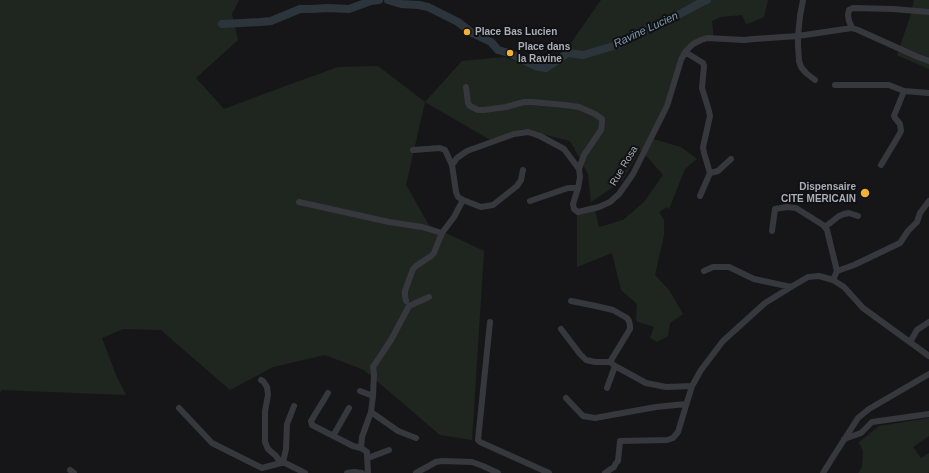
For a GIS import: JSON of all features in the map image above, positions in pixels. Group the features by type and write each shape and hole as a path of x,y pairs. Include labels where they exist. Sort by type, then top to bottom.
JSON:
{"street":[{"path":"803,0 798,36 799,63 806,73 814,80"},
{"path":"852,28 848,15 849,10 853,8 929,12"},
{"path":"700,196 710,173 703,147 710,116 702,88 704,66 685,52 693,44 707,38 744,40 798,36 852,28 929,61"},
{"name":"Rue Rosa","path":"579,169 580,177 573,206 578,212 610,202 619,194 633,174 667,106 681,60 685,52"},
{"path":"835,85 889,85 904,91 929,93"},
{"path":"466,87 468,103 470,106 478,110 532,102 579,107 602,119 601,130 584,155 579,169"},
{"path":"881,164 901,130 900,124 894,116 904,91"},
{"path":"452,165 457,158 467,151 514,134 528,132 540,136 564,149 579,169"},
{"path":"412,150 443,148 452,165 458,197 481,207 493,204 517,186 521,180 523,170"},
{"path":"710,173 718,171 731,159"},
{"path":"530,201 568,188 578,188"},
{"path":"406,300 404,296 405,291 413,269 434,253 442,233 454,217 463,200"},
{"path":"837,271 854,265 900,243 908,231 917,222 920,213 929,201"},
{"path":"299,202 389,222 422,227 442,233"},
{"path":"772,231 775,209 787,207 796,208 825,227 837,271 833,280"},
{"path":"825,227 844,214 849,213 858,216"},
{"path":"704,271 713,267 729,267 754,279 791,287"},
{"path":"605,473 614,467 618,461 620,441 662,440 673,438 678,432 692,386 701,370 723,341 766,303 808,277 819,276 833,280 844,287 864,308 929,355"},
{"path":"361,448 362,436 371,412 374,374 373,367 391,340 409,306 429,298"},
{"path":"571,301 613,310 627,318 630,322 630,329 613,364 607,388"},
{"path":"490,322 478,440 549,473"},
{"path":"910,342 917,330 929,322"},
{"path":"561,329 586,360 613,364 646,383 666,387 692,386"},
{"path":"823,473 858,418 869,409 929,374"},
{"path":"261,380 267,387 268,395 264,411 266,447 282,463"},
{"path":"360,390 373,396"},
{"path":"328,393 311,422 312,425 353,446 361,448 366,452 368,458 368,473"},
{"path":"566,398 583,416 595,418 656,407 686,404"},
{"path":"282,463 286,449 287,424 294,406"},
{"path":"179,408 212,443 262,468 285,463 305,473"},
{"path":"333,436 348,408"},
{"path":"371,412 398,431 416,438"},
{"path":"844,439 861,433 872,422 929,414"},
{"path":"368,458 389,450"},
{"path":"416,473 436,462 442,461 472,462 498,473"},
{"path":"347,473 362,473"}],"shaded area":[{"path":"0,0 239,0 232,14 238,40 196,78 224,109 338,67 378,66 425,102 406,185 429,225 484,251 472,440 440,435 364,370 325,355 273,367 230,390 161,330 123,329 102,338 116,375 126,395 2,390 0,392"},
{"path":"601,0 768,0 764,17 750,23 746,24 742,15 721,17 712,21 714,41 696,44 683,56 653,139 681,147 697,159 685,169 669,209 667,207 659,212 664,220 664,235 655,275 669,290 683,314 670,323 668,336 657,342 650,338 654,327 636,321 637,304 621,290 612,253 577,267 577,213 595,210 599,227 623,220 644,202 663,175 651,161 640,150 622,181 591,202 588,174 570,141 522,129 492,141 425,102 462,61 504,57 543,71 571,43"},
{"path":"914,0 929,0 929,69 897,55 911,14"},
{"path":"929,418 929,436 913,447 921,458 929,453 928,473 858,473 862,467 863,452 858,443 879,426"}],"waterway":[{"name":"Ravine Lucien","path":"222,24 271,21 300,9 349,9 371,1 379,0"},
{"name":"Ravine Lucien","path":"388,0 401,4 428,7 458,22 472,33 491,42 498,50 509,53 535,66 546,68 568,53 583,55 617,45 707,0"}],"place":[{"name":"Place Bas Lucien","path":"467,32"},
{"name":"Place dans la Ravine","path":"510,53"},
{"name":"Dispensaire CITE MERICAIN","path":"865,193"}]}
